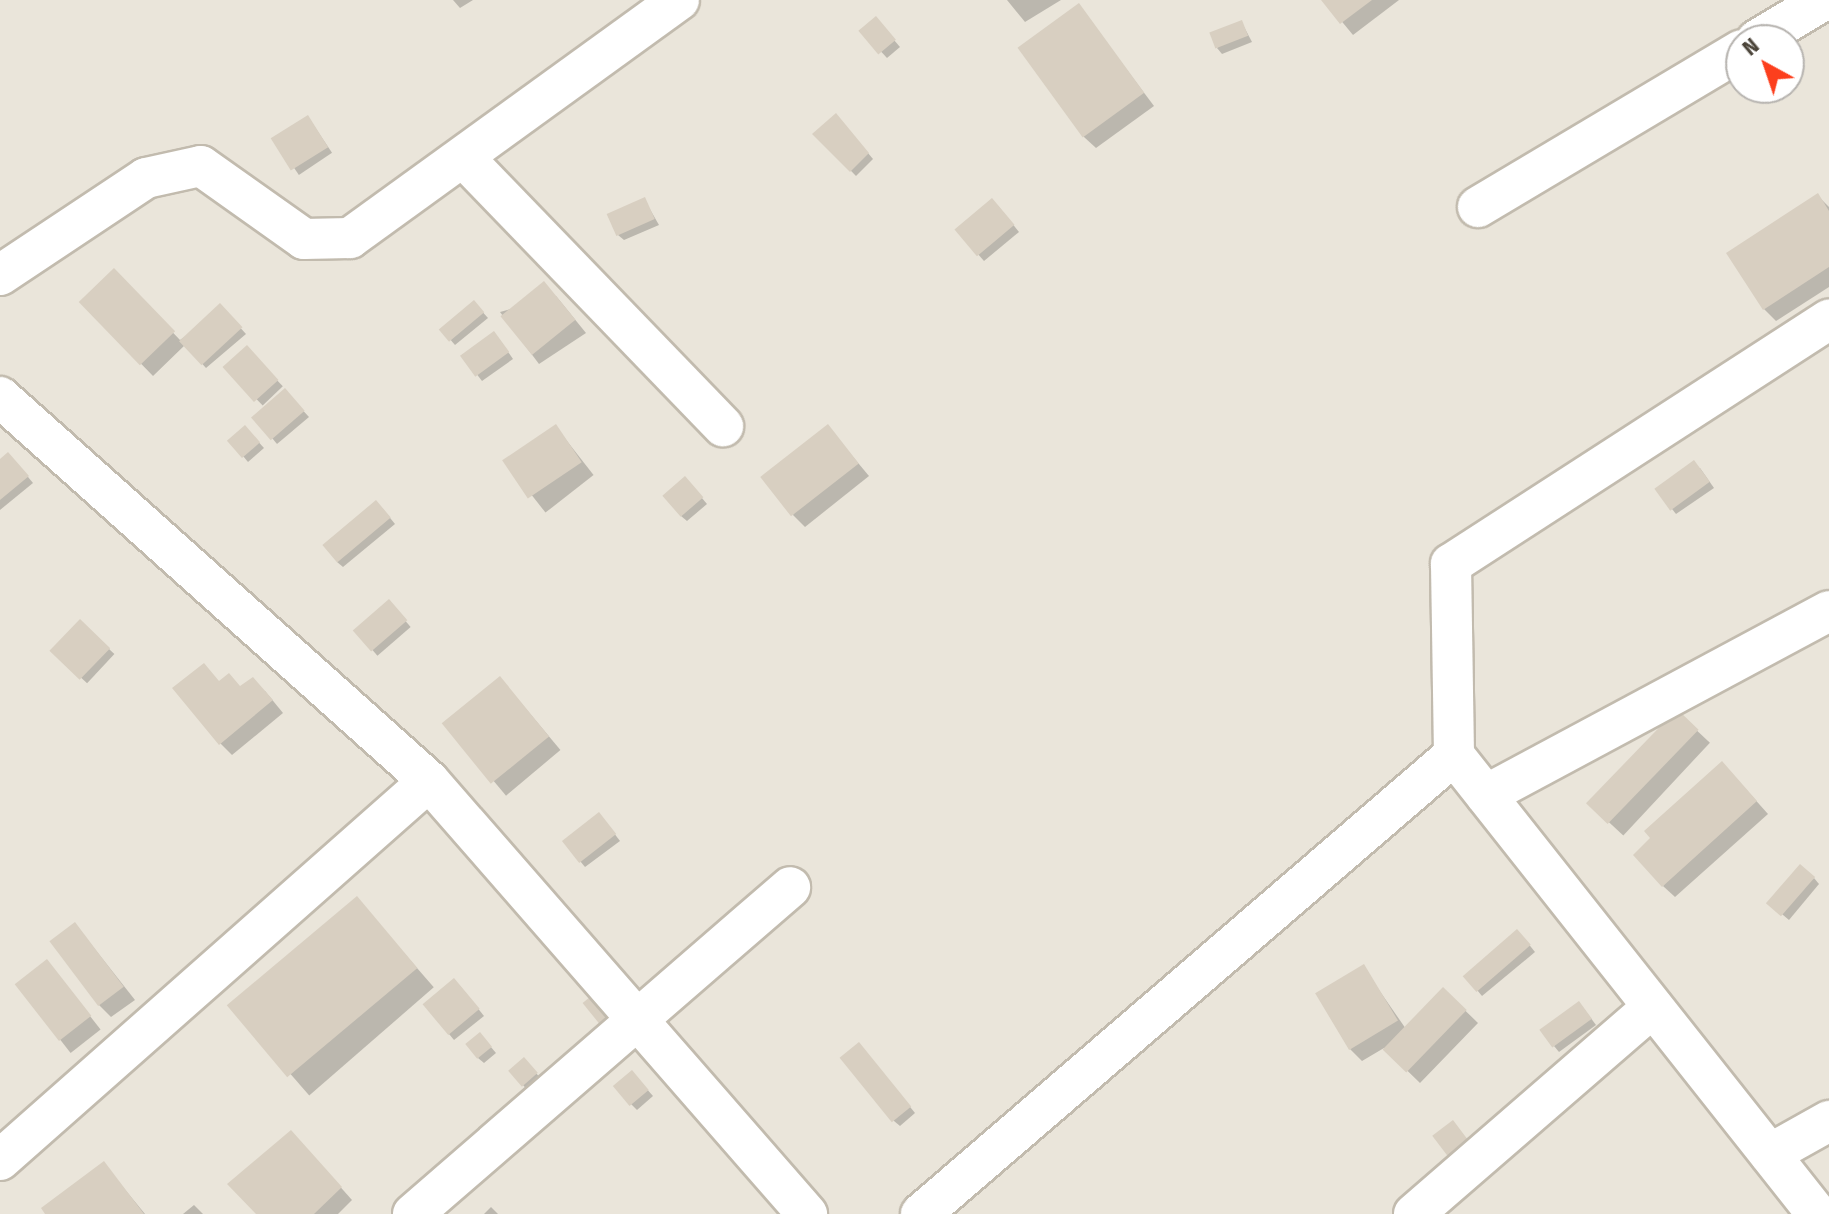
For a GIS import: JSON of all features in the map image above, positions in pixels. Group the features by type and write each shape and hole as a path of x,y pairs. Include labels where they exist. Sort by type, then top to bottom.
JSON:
{"street":[{"path":"0,275 146,178 201,166 304,239 350,238 679,0"},
{"path":"1784,24 1824,0"},
{"path":"1478,207 1725,60"},
{"path":"464,158 723,426"},
{"path":"1817,1214 1454,755 1451,564 1829,319"},
{"path":"0,397 429,781 807,1214"},
{"path":"1486,795 1823,626"},
{"path":"921,1214 1454,755"},
{"path":"0,1160 429,781"},
{"path":"413,1214 790,887"},
{"path":"1414,1214 1653,1007"},
{"path":"1770,1154 1829,1121"}],"shaded area":[{"path":"0,0 1829,0 1829,1214 0,1214"}],"building":[{"path":"1321,0 1372,0 1340,24"},
{"path":"1079,3 1144,93 1083,137 1018,48"},
{"path":"876,16 896,40 878,55 858,31"},
{"path":"1242,20 1248,36 1215,48 1209,33"},
{"path":"836,113 869,153 850,172 812,134"},
{"path":"308,115 328,147 291,171 271,138"},
{"path":"1818,193 1829,211 1829,267 1763,310 1726,253"},
{"path":"645,197 655,219 616,236 607,214"},
{"path":"992,198 1014,225 977,256 954,229"},
{"path":"114,268 175,331 140,365 79,302"},
{"path":"544,281 575,320 532,355 500,316"},
{"path":"474,300 484,312 449,342 439,330"},
{"path":"220,303 243,327 202,365 179,341"},
{"path":"494,331 509,352 475,377 460,356"},
{"path":"247,345 278,380 254,402 222,367"},
{"path":"285,388 305,411 271,440 251,418"},
{"path":"556,424 582,462 528,498 502,460"},
{"path":"828,424 859,463 791,516 760,477"},
{"path":"245,425 260,442 242,458 227,441"},
{"path":"8,452 29,476 0,500 0,459"},
{"path":"1694,460 1710,482 1670,511 1654,489"},
{"path":"685,476 703,497 681,517 662,496"},
{"path":"376,500 391,518 337,563 322,545"},
{"path":"389,599 407,620 371,652 353,630"},
{"path":"80,619 110,648 80,680 49,651"},
{"path":"204,663 219,681 229,673 240,686 253,677 273,700 219,745 172,688"},
{"path":"500,676 549,737 491,784 442,723"},
{"path":"1677,709 1699,730 1608,824 1586,803"},
{"path":"1722,761 1757,801 1662,887 1633,855 1650,838 1644,831"},
{"path":"599,812 616,834 579,863 562,841"},
{"path":"1800,864 1815,877 1781,916 1766,903"},
{"path":"357,896 417,968 287,1077 227,1005"},
{"path":"75,922 124,987 98,1006 49,941"},
{"path":"1517,929 1531,945 1476,992 1463,976"},
{"path":"47,959 91,1016 59,1041 15,984"},
{"path":"1364,964 1398,1021 1349,1050 1315,993"},
{"path":"454,978 480,1009 448,1035 423,1004"},
{"path":"1443,987 1467,1010 1406,1073 1383,1050"},
{"path":"595,993 611,1013 599,1023 583,1003"},
{"path":"1579,1001 1592,1019 1552,1048 1539,1030"},
{"path":"480,1032 492,1047 477,1059 465,1044"},
{"path":"859,1042 911,1107 892,1122 840,1058"},
{"path":"524,1057 538,1073 522,1087 508,1071"},
{"path":"632,1070 649,1090 630,1106 613,1086"},
{"path":"1453,1120 1468,1140 1447,1156 1432,1136"},
{"path":"291,1130 342,1187 314,1214 256,1214 227,1184"},
{"path":"104,1161 144,1214 45,1214 41,1208"}]}
